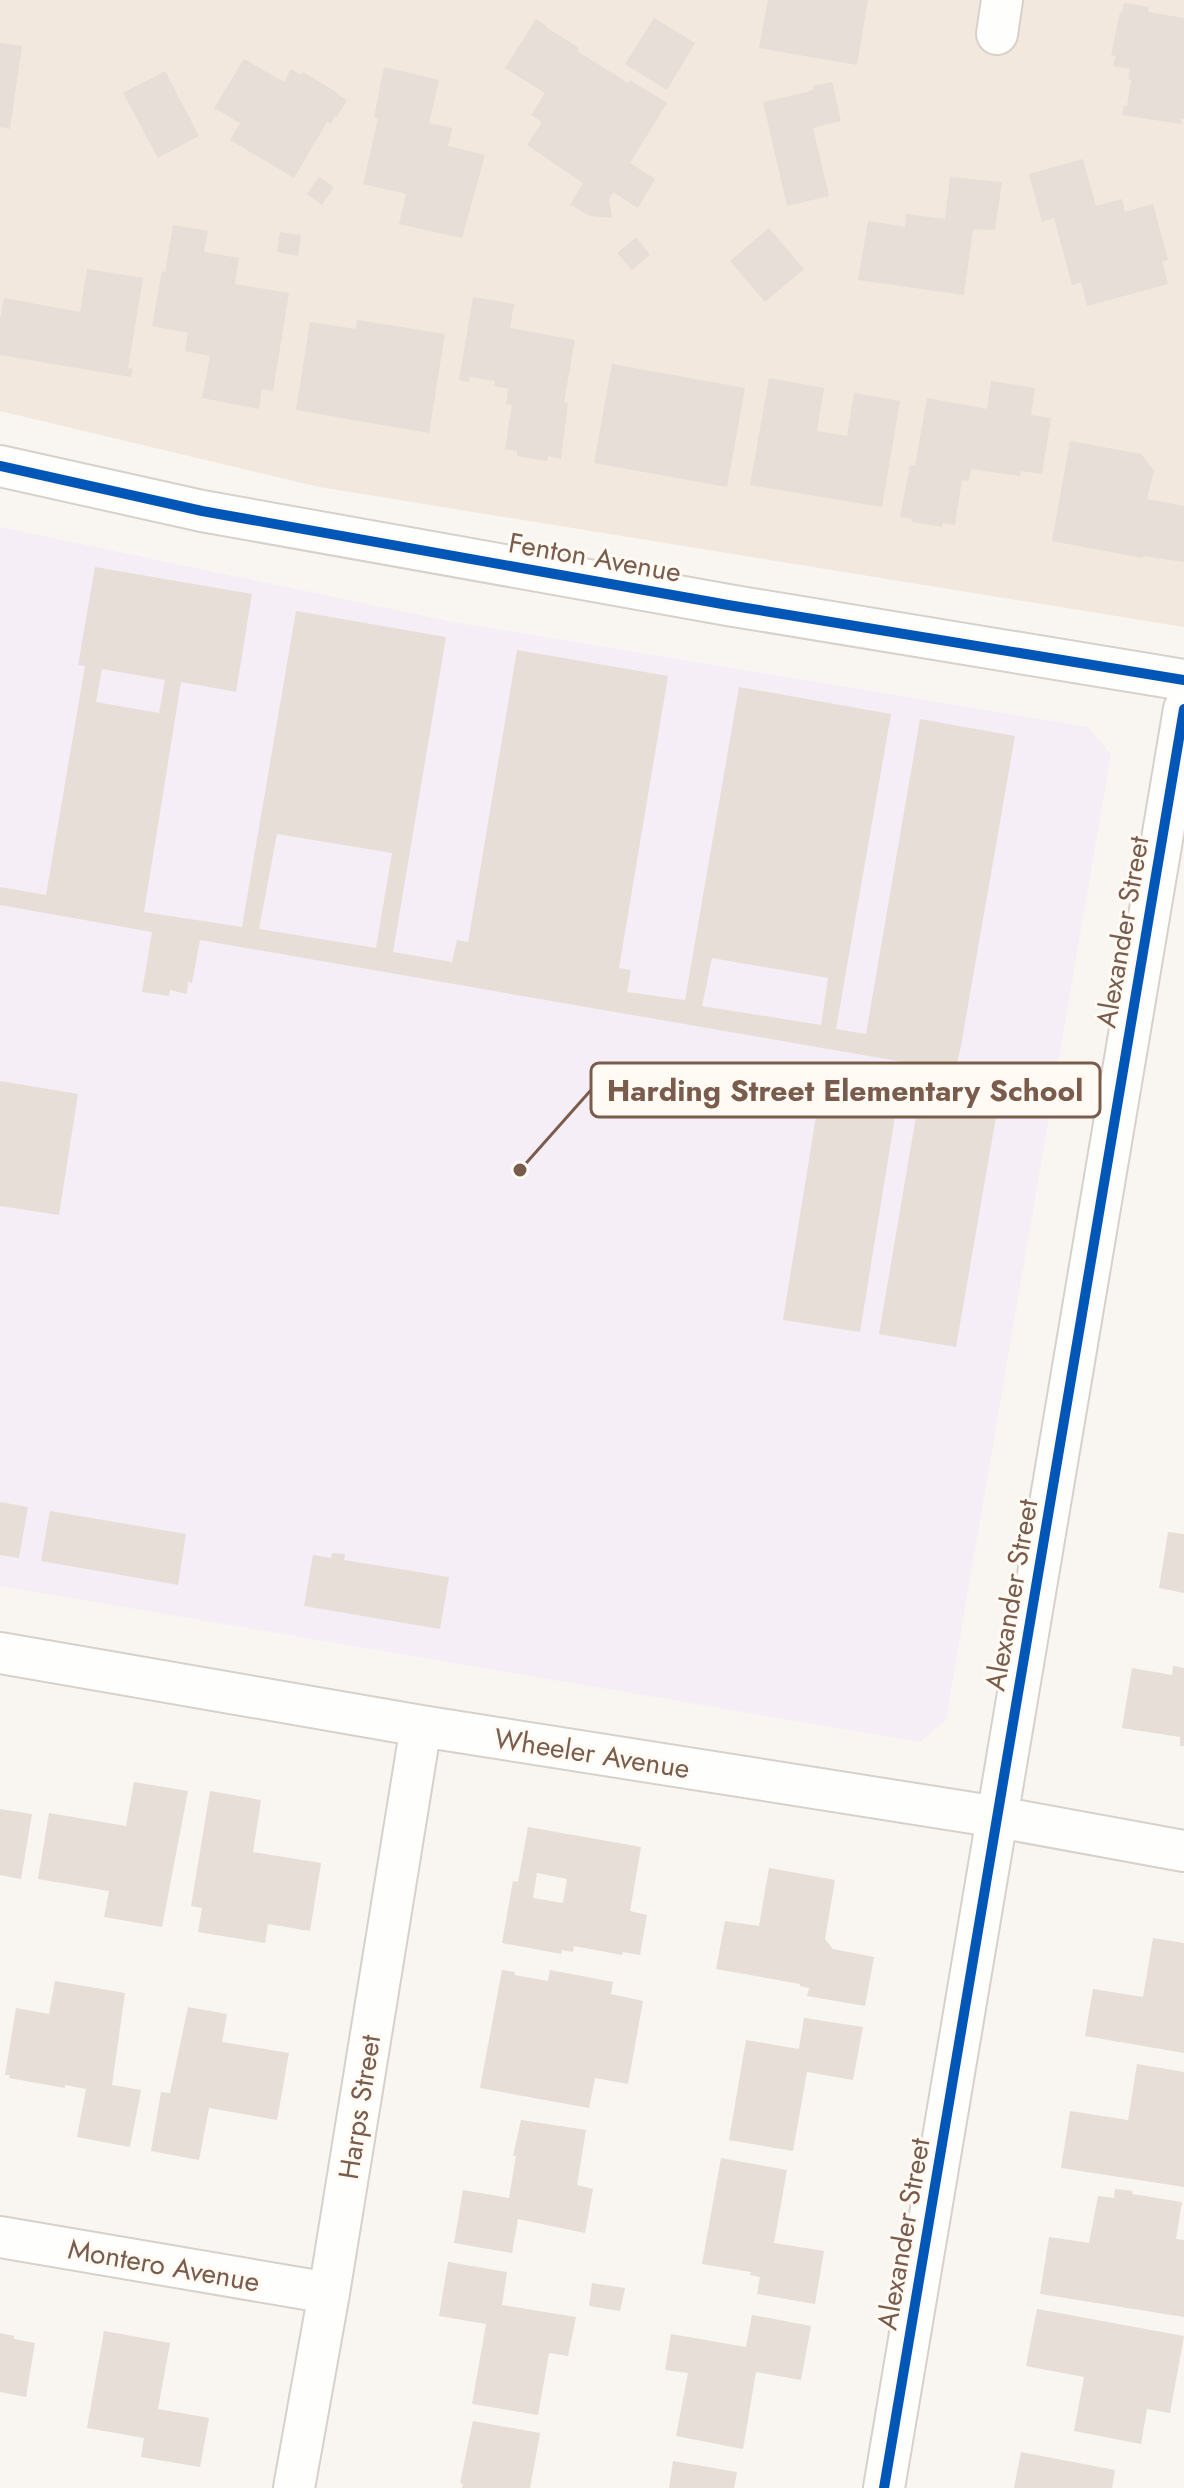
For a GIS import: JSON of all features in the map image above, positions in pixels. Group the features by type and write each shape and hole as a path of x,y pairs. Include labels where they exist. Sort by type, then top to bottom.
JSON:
{"street":[{"name":"Fenton Avenue","path":"0,466 249,519 728,605 1184,680"},
{"name":"Alexander Street","path":"884,2488 1184,709"},
{"name":"Wheeler Avenue","path":"0,1653 421,1726 998,1817 1184,1851"},
{"name":"Harps Street","path":"294,2488 329,2293 421,1726"},
{"name":"Montero Avenue","path":"0,2237 329,2293"}],"shaded area":[{"path":"0,0 1184,0 1184,627 319,487 0,411"},
{"path":"0,527 453,622 1088,727 1111,754 946,1720 920,1742 0,1586"}],"building":[{"path":"768,0 868,0 857,65 759,48"},
{"path":"1124,3 1149,7 1148,12 1184,18 1184,119 1181,118 1181,124 1122,115 1124,106 1127,106 1130,69 1113,66 1116,56 1111,55"},
{"path":"654,18 695,43 667,90 625,64"},
{"path":"536,19 579,48 577,51 667,103 630,163 655,179 638,208 613,192 609,199 612,218 590,216 570,205 583,183 527,145 542,122 531,115 545,93 505,68"},
{"path":"0,43 22,46 10,129 0,127"},
{"path":"244,59 284,82 291,69 301,75 303,72 347,100 331,124 327,122 294,178 230,140 240,123 214,108"},
{"path":"384,67 439,80 429,123 452,128 448,146 485,155 462,238 399,224 406,194 363,184 378,119 374,117"},
{"path":"165,71 199,136 158,158 123,93"},
{"path":"832,82 841,121 813,128 829,196 787,206 763,102 807,92 814,89 813,86"},
{"path":"1083,159 1096,206 1122,199 1125,212 1153,204 1168,260 1162,261 1168,284 1087,306 1081,282 1072,285 1054,218 1042,222 1029,174"},
{"path":"319,177 334,187 322,205 307,194"},
{"path":"950,177 1002,182 995,230 973,229 964,295 858,280 868,221 905,227 906,214 945,219"},
{"path":"173,225 208,231 204,252 239,258 235,284 289,293 273,391 262,389 259,409 202,398 210,356 185,351 188,333 152,326"},
{"path":"769,228 804,269 765,302 730,261"},
{"path":"280,232 301,235 298,256 277,252"},
{"path":"636,237 650,255 632,270 617,253"},
{"path":"87,269 143,278 128,368 133,369 131,377 0,355 0,319 4,298 80,312"},
{"path":"473,297 514,304 510,328 575,340 564,402 568,403 561,459 548,456 547,461 517,456 517,451 505,449 512,405 506,404 508,389 494,386 495,381 470,377 469,382 459,380"},
{"path":"357,320 445,334 429,433 296,410 310,322 356,329"},
{"path":"612,364 745,388 727,487 594,463"},
{"path":"769,378 824,388 817,431 847,436 854,393 900,401 882,507 750,485"},
{"path":"991,381 1035,388 1031,415 1051,418 1042,474 1021,471 1020,476 971,469 969,481 962,480 955,525 943,523 942,527 900,517 910,465 915,466 927,398 987,409"},
{"path":"1070,441 1141,454 1154,471 1147,499 1184,506 1184,562 1143,558 1052,541"},
{"path":"95,567 252,594 236,692 181,682 144,912 242,927 296,611 446,637 393,952 452,962 457,940 468,942 517,650 668,676 619,968 631,970 627,992 685,1000 739,687 891,714 836,1029 866,1034 920,719 1015,736 955,1071 200,940 187,994 170,990 169,996 142,992 152,932 0,905 0,887 46,895 85,666 78,665","holes":["102,669 165,680 159,713 96,702","277,834 392,853 376,948 259,929","712,958 828,978 821,1025 702,1006"]},
{"path":"824,1067 901,1080 860,1332 783,1320"},
{"path":"0,1081 78,1094 59,1215 0,1206"},
{"path":"922,1081 1000,1094 956,1347 879,1334"},
{"path":"0,1502 28,1507 19,1558 0,1555"},
{"path":"50,1511 186,1534 178,1585 41,1561"},
{"path":"1168,1532 1184,1534 1184,1593 1159,1588"},
{"path":"332,1553 345,1554 344,1560 449,1577 440,1629 304,1606 313,1555 331,1558"},
{"path":"1173,1666 1184,1668 1184,1746 1180,1746 1180,1737 1122,1728 1132,1668 1172,1675"},
{"path":"134,1782 188,1791 162,1927 104,1917 109,1891 38,1879 49,1813 126,1826"},
{"path":"210,1791 261,1800 253,1852 321,1863 310,1931 268,1924 265,1943 198,1932 202,1908 191,1906"},
{"path":"0,1809 32,1814 21,1879 0,1875"},
{"path":"528,1827 641,1847 630,1911 647,1915 640,1955 623,1952 622,1955 574,1946 573,1952 562,1950 561,1954 502,1943 513,1881 518,1882","holes":["537,1873 567,1879 563,1903 533,1898"]},
{"path":"769,1868 835,1880 825,1939 833,1949 874,1957 865,2006 807,1996 809,1988 800,1984 716,1969 725,1921 759,1926"},
{"path":"1153,1938 1184,1943 1184,2053 1085,2036 1093,1989 1143,1997"},
{"path":"502,1970 548,1981 550,1970 613,1982 611,1994 643,2001 628,2084 595,2078 589,2108 480,2088"},
{"path":"55,1981 125,1993 112,2085 141,2090 130,2147 77,2137 86,2089 65,2085 65,2088 5,2075 16,2008 49,2014"},
{"path":"188,2007 227,2014 222,2042 289,2053 277,2120 209,2108 199,2160 151,2151 161,2092 170,2093"},
{"path":"804,2018 863,2027 853,2080 807,2072 793,2151 729,2140 746,2040 799,2049"},
{"path":"1137,2064 1184,2072 1184,2187 1061,2168 1070,2111 1128,2120"},
{"path":"521,2120 586,2130 577,2185 593,2189 585,2233 518,2219 512,2253 454,2243 463,2190 509,2198 516,2156 513,2156"},
{"path":"721,2158 787,2170 774,2243 824,2251 815,2304 757,2294 760,2277 750,2275 751,2272 702,2264"},
{"path":"1115,2189 1182,2202 1176,2239 1184,2240 1184,2317 1040,2294 1049,2237 1089,2243 1098,2196 1114,2198"},
{"path":"448,2262 507,2272 502,2305 576,2317 568,2356 549,2353 538,2415 472,2404 486,2324 439,2316"},
{"path":"592,2283 625,2288 620,2311 589,2306"},
{"path":"1037,2309 1184,2336 1170,2413 1147,2409 1141,2444 1074,2431 1084,2377 1026,2366"},
{"path":"752,2315 811,2326 801,2380 756,2372 743,2449 676,2436 688,2373 665,2370 671,2334 746,2347"},
{"path":"104,2331 170,2343 158,2409 209,2418 200,2467 141,2457 144,2438 87,2428"},
{"path":"0,2333 35,2343 26,2397 0,2392"},
{"path":"473,2421 540,2433 530,2488 462,2488 463,2484 460,2483"},
{"path":"1021,2452 1115,2470 1112,2488 1014,2488"},
{"path":"673,2461 737,2472 734,2488 669,2488"}],"cycle path":[{"path":"0,466 202,511 728,605 1184,680"},
{"path":"884,2488 1184,709"}],"place":[{"name":"Harding Street Elementary School","path":"520,1170"}]}
